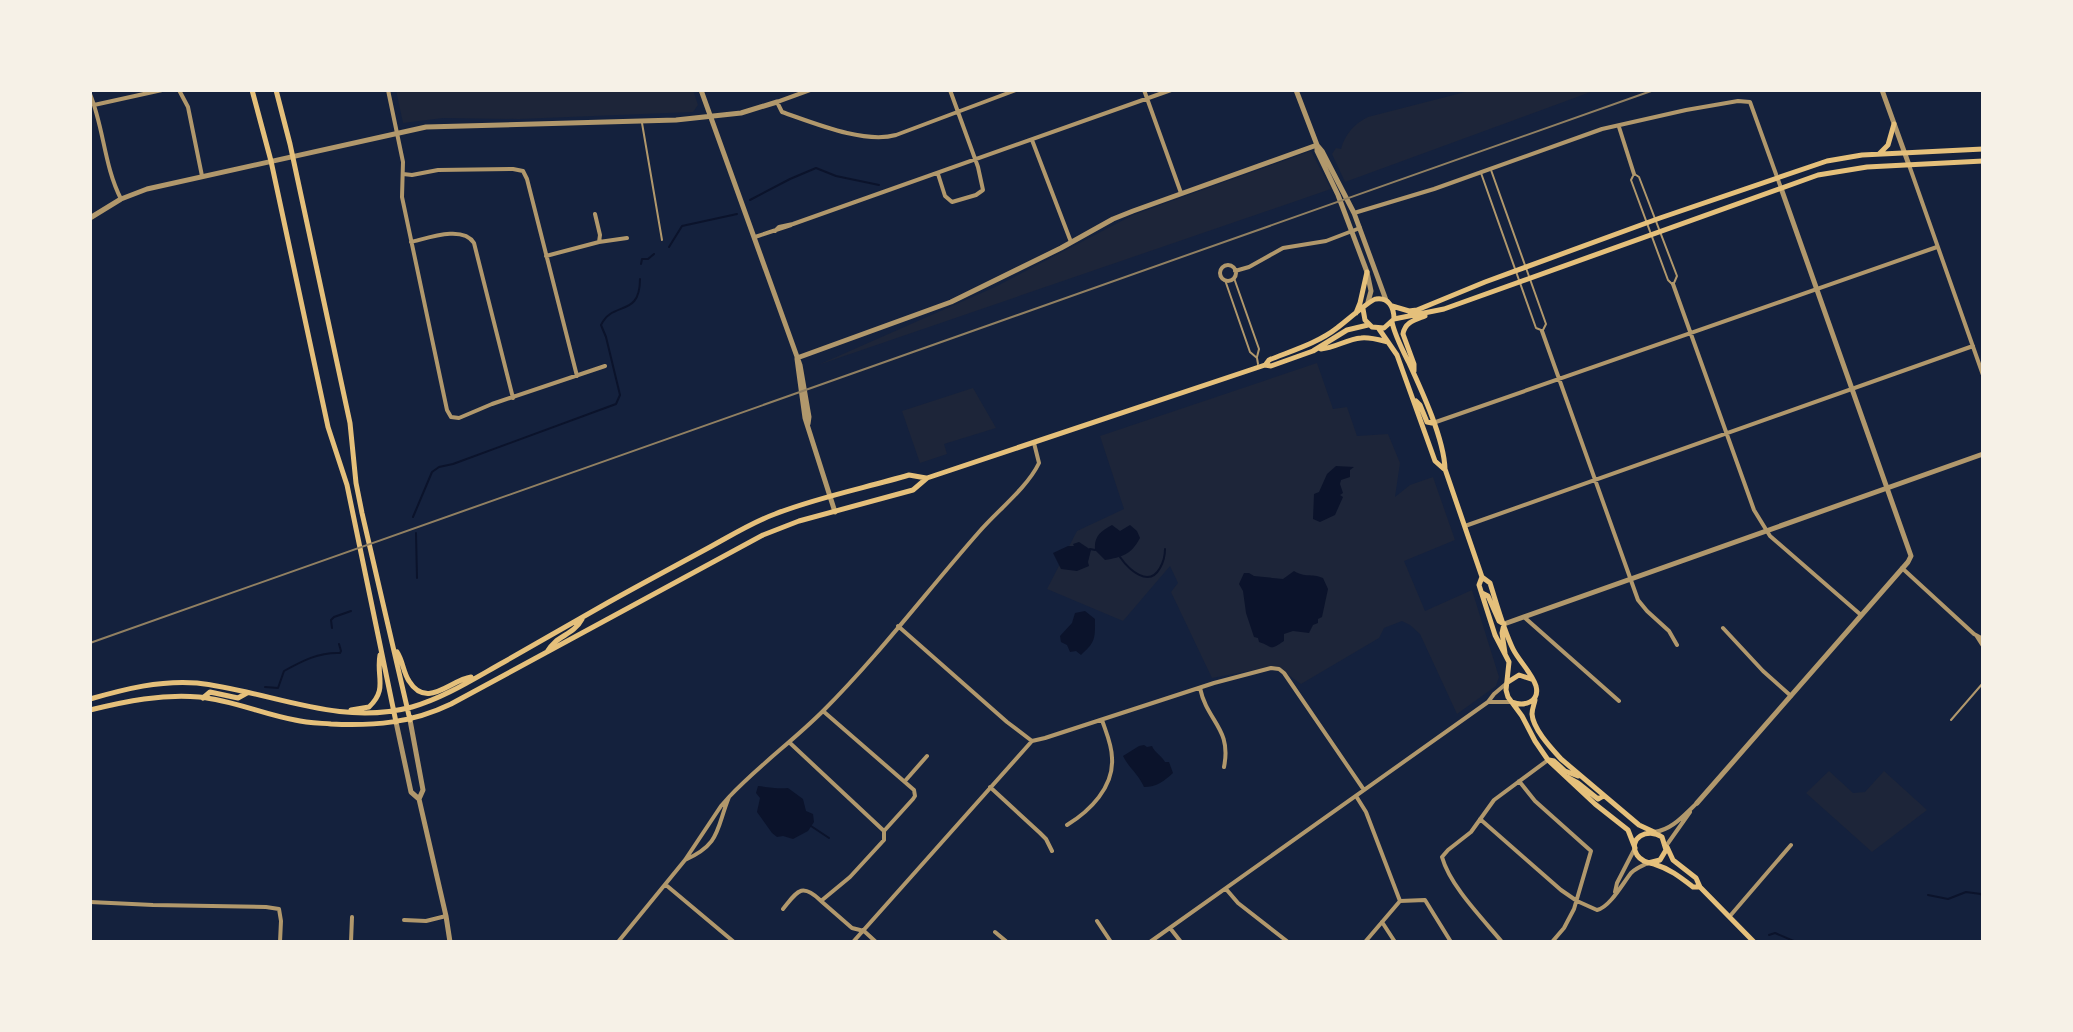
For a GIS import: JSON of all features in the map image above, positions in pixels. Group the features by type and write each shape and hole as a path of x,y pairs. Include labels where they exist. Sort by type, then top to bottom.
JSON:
{"main road":[{"path":"252,90 271,161 328,427 347,485 396,722"},
{"path":"276,90 350,423 362,513 410,720"},
{"path":"1878,154 1888,145 1894,124"},
{"path":"1262,366 1324,336 1376,299 1386,300 1392,306 1409,311 1417,310 1656,220 1835,159 1983,149"},
{"path":"1415,376 1404,328 1411,322 1444,309 1833,172 1867,167 1983,161"},
{"path":"1354,315 1367,272"},
{"path":"1392,306 1394,332 1433,423 1445,457 1445,469 1482,577 1490,583 1512,647 1535,685 1534,721 1552,748 1582,778 1639,825 1662,837 1673,860 1696,878 1700,887 1754,942"},
{"path":"1363,309 1368,325"},
{"path":"1379,329 1393,320 1444,309"},
{"path":"90,710 172,696 203,698 296,721 357,726 410,720 451,704 763,535 799,521 913,490 927,478 1262,366 1271,366 1316,349 1347,330 1368,325 1379,329 1397,355 1435,461 1445,469"},
{"path":"1316,349 1331,348 1365,337 1389,342"},
{"path":"1412,397 1420,405 1427,422 1433,423"},
{"path":"90,699 176,682 248,692 302,707 343,713 394,712 440,696 759,521 789,509 909,475 927,478"},
{"path":"1482,577 1479,585 1509,668 1506,693 1548,760 1559,773 1626,828 1638,856 1648,863 1675,872 1693,887 1700,887"},
{"path":"1482,593 1488,596 1499,621 1504,624"},
{"path":"547,652 552,642 577,628 582,619"},
{"path":"1504,624 1505,656"},
{"path":"394,648 401,658 408,680 426,694 439,692 465,678 476,677"},
{"path":"343,713 369,707 379,695 381,650"},
{"path":"1508,683 1519,675 1532,679"},
{"path":"152,685 153,697"},
{"path":"203,698 210,692 238,698 248,692"},
{"path":"1512,702 1526,705 1536,695"},
{"path":"1548,760 1582,778"},
{"path":"1559,773 1598,799 1603,796"},
{"path":"1635,848 1642,835 1654,832"},
{"path":"1648,863 1663,857 1666,846"}],"street":[{"path":"94,105 162,90"},
{"path":"179,90 188,107 202,176"},
{"path":"388,90 403,162 402,197 451,417 459,418 605,366"},
{"path":"701,90 797,358 805,418 835,512"},
{"path":"90,218 121,199 147,189 398,133 442,126 641,122 710,116 750,111 810,90"},
{"path":"938,174 949,200 955,202 981,192 983,186 976,160 950,90"},
{"path":"777,102 782,112 871,138 896,135 1016,90"},
{"path":"1144,90 1181,193"},
{"path":"755,237 1171,90"},
{"path":"1296,90 1317,145 1354,213 1386,300"},
{"path":"1882,90 1983,375"},
{"path":"90,94 110,174 121,199"},
{"path":"1354,213 1434,189 1602,129 1686,110 1738,101 1750,102 1910,552 1902,568 1697,803 1666,846"},
{"path":"1619,127 1634,174"},
{"path":"1032,140 1071,243"},
{"path":"797,358 951,302 1113,219 1317,145"},
{"path":"1317,145 1367,272 1371,291 1368,302"},
{"path":"403,174 450,170 523,171 577,376"},
{"path":"595,214 599,242"},
{"path":"1235,271 1249,267 1283,248 1318,243 1360,228"},
{"path":"411,242 444,235 471,237 513,398"},
{"path":"546,256 627,238"},
{"path":"1433,423 1937,247"},
{"path":"1231,266 1235,271 1234,278 1225,280 1220,274 1222,267 1231,266"},
{"path":"1673,284 1754,510 1766,530 1861,615"},
{"path":"1542,331 1642,607 1669,631 1677,645"},
{"path":"1465,526 1973,346"},
{"path":"618,942 666,885 729,797 823,711 1031,476 1039,463 1034,443"},
{"path":"1504,624 1983,454"},
{"path":"1902,568 1974,634 1983,646"},
{"path":"1524,617 1619,701"},
{"path":"898,626 1032,741"},
{"path":"1723,628 1791,696"},
{"path":"1974,634 1983,639"},
{"path":"853,942 1032,741 1200,688 1271,668 1282,671 1364,790"},
{"path":"1150,942 1488,702 1508,683"},
{"path":"1200,688 1208,711 1223,734 1224,767"},
{"path":"1488,702 1512,702"},
{"path":"821,901 867,859 884,840 884,831 915,796 914,790 823,711"},
{"path":"410,720 423,790 419,799"},
{"path":"1067,825 1095,802 1106,787 1112,770 1113,756 1102,720"},
{"path":"396,722 411,792 419,799 450,942"},
{"path":"790,743 884,831"},
{"path":"904,781 927,756"},
{"path":"1502,942 1464,895 1442,857 1471,832 1494,800 1548,760"},
{"path":"1519,781 1535,801 1591,851 1577,901 1564,928 1552,942"},
{"path":"990,787 1046,839 1052,851"},
{"path":"1356,795 1366,812 1400,901"},
{"path":"685,860 700,853 715,838 729,797"},
{"path":"1654,832 1671,827 1697,803"},
{"path":"1480,819 1577,901 1591,909 1601,910 1623,887 1633,870 1648,863"},
{"path":"1730,916 1791,845"},
{"path":"1615,892 1635,848"},
{"path":"666,885 734,942"},
{"path":"1226,889 1238,903 1288,942"},
{"path":"783,909 799,890 812,892 852,928 864,931 876,942"},
{"path":"1365,942 1400,901 1425,900 1451,942"},
{"path":"90,902 279,909 280,942"},
{"path":"404,920 426,921 446,916"},
{"path":"351,942 352,917"},
{"path":"1097,921 1111,942"},
{"path":"1382,922 1395,942"},
{"path":"1170,928 1181,942"},
{"path":"995,932 1007,942"}],"lane":[{"path":"641,122 662,240"},
{"path":"1481,172 1536,328 1542,331 1546,324 1491,168"},
{"path":"1634,174 1639,177 1656,220 1677,276 1673,284 1668,280 1631,180 1634,174"},
{"path":"1234,278 1259,349 1257,358"},
{"path":"1225,280 1250,352 1262,366"},
{"path":"1951,720 1983,683"}],"shaded area":[{"path":"396,90 693,90 698,105 693,112 519,119 443,118 403,123"},
{"path":"1473,90 1596,90 1345,182 1332,154 1336,148 1341,149 1358,123 1368,117"},
{"path":"1311,151 1331,189 818,365 995,287 1133,215"},
{"path":"1317,363 1333,409 1347,407 1357,436 1388,434 1400,463 1395,497 1410,485 1433,477 1455,540 1404,561 1425,611 1472,590 1499,677 1496,686 1457,714 1420,634 1402,621 1384,628 1379,638 1301,684 1276,666 1212,678 1171,592 1178,583 1170,566 1123,621 1047,589 1077,531 1124,509 1100,436"},
{"path":"973,388 996,428 944,444 947,454 920,463 902,411"},
{"path":"1336,466 1354,467 1350,470 1350,477 1341,480 1343,493 1340,495 1343,497 1335,515 1320,522 1313,519 1314,494 1319,492 1327,474"},
{"path":"1112,525 1120,531 1130,525 1140,538 1126,554 1105,560 1095,550 1096,541 1101,532"},
{"path":"1079,542 1091,550 1089,566 1077,571 1061,569 1053,553"},
{"path":"1294,571 1323,578 1328,589 1322,617 1309,633 1293,631 1284,634 1284,641 1271,647 1254,637 1239,584 1244,573 1283,579"},
{"path":"1085,611 1095,619 1095,635 1090,647 1081,655 1076,651 1070,652 1060,636 1072,623 1075,613"},
{"path":"1144,745 1152,746 1165,762 1169,762 1173,773 1160,783 1144,787 1123,756"},
{"path":"1829,771 1853,793 1865,792 1884,771 1927,810 1872,852 1806,793"},
{"path":"758,786 788,788 803,799 806,811 813,814 814,822 808,831 793,839 777,837 772,833 757,812 760,798 756,793"}],"waterway":[{"path":"750,200 816,168 836,176 879,185"},
{"path":"669,247 682,226 737,214"},
{"path":"641,264 642,259 654,254"},
{"path":"413,517 432,472 439,467 616,404 620,395 601,325 606,317 636,299 640,279"},
{"path":"416,533 417,578"},
{"path":"1090,549 1095,550"},
{"path":"1120,557 1139,575 1150,577 1161,566 1165,549"},
{"path":"332,628 331,620 334,617 351,611"},
{"path":"265,687 278,688 284,671 304,661 340,653 339,644"},
{"path":"811,826 829,838"},
{"path":"1928,895 1948,899 1966,892 1981,894 1983,898"},
{"path":"1769,935 1775,933 1796,942"}],"railway":[{"path":"90,643 1654,90"}]}
